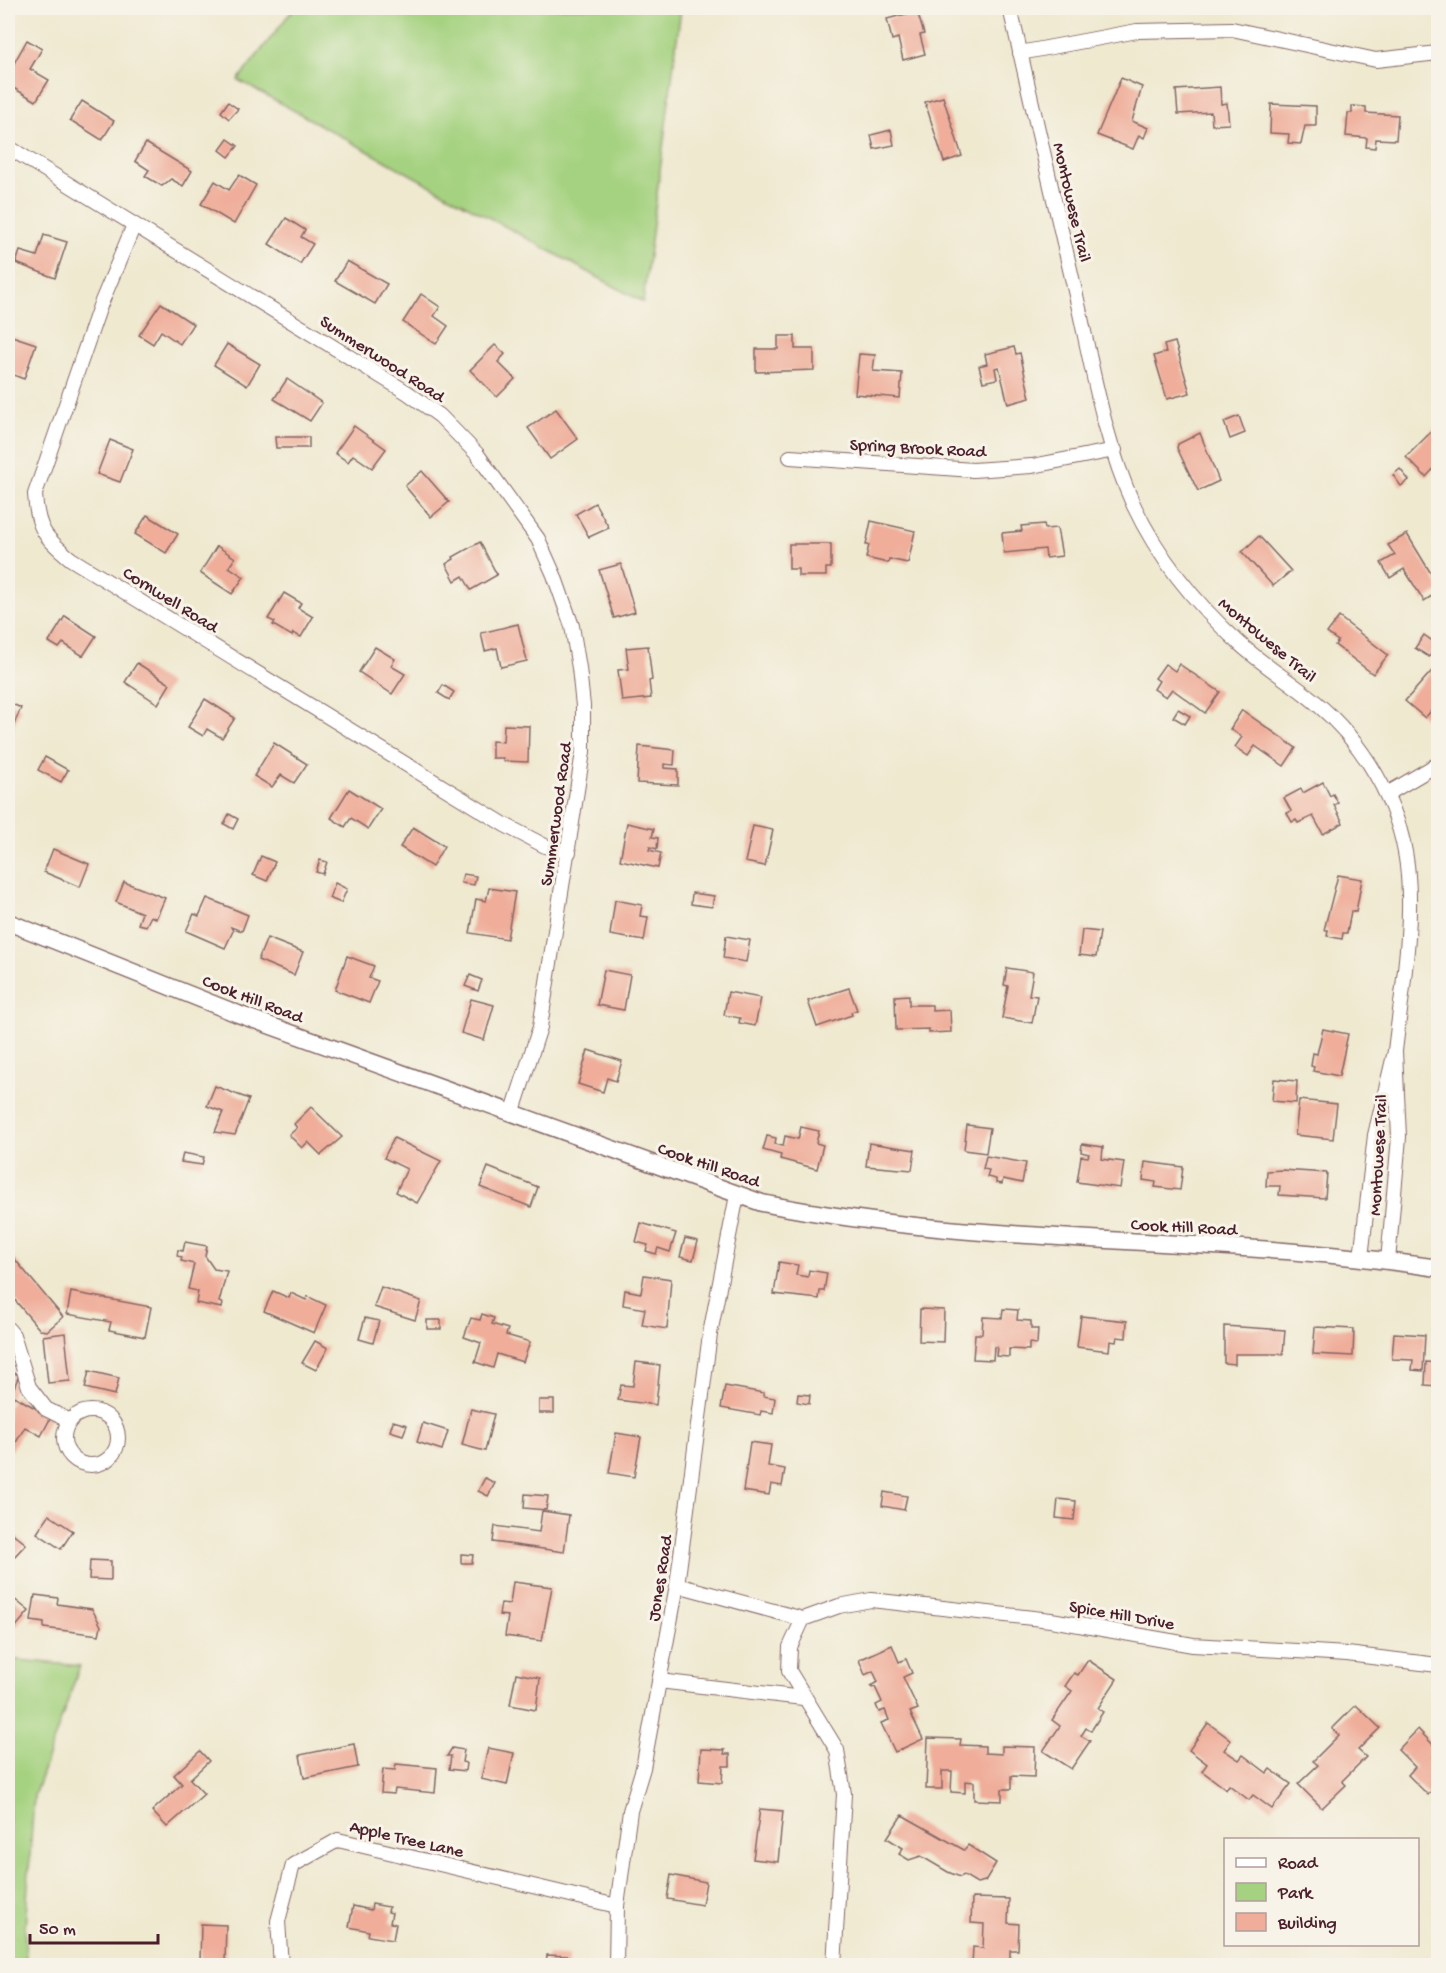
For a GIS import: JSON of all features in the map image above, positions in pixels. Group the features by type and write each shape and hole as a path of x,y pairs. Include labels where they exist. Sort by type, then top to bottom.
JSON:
{"street":[{"name":"Montowese Trail","path":"1010,8 1097,388 1114,450 1134,504 1154,545 1190,594 1242,646 1314,701 1338,724 1366,757 1387,794 1406,862 1409,894 1395,1051 1373,1144 1361,1258"},
{"path":"1020,53 1137,31 1232,29 1376,60 1438,53"},
{"name":"Summerwood Road","path":"8,147 408,393 440,416 477,454 538,540 572,626 583,706 583,752 540,1027 512,1114"},
{"name":"Cornwell Road","path":"134,225 100,306 35,494 36,515 47,540 71,559 505,825 545,846 569,852"},
{"name":"Spring Brook Road","path":"790,457 973,470 1032,466 1114,450"},
{"path":"1387,794 1438,764"},
{"name":"Cook Hill Road","path":"8,922 238,1014 762,1203 837,1216 1002,1233 1361,1258 1438,1269"},
{"name":"Montowese Trail","path":"1388,1261 1400,1137 1395,1051"},
{"name":"Jones Road","path":"616,1965 617,1906 630,1811 642,1768 677,1586 710,1334 737,1195"},
{"path":"8,1329 13,1335 29,1387 46,1409 70,1421"},
{"path":"94,1411 109,1416 119,1430 119,1443 115,1454 104,1463 84,1465 70,1458 64,1448 63,1432 70,1421 80,1414 94,1411"},
{"path":"677,1586 803,1619 790,1647 789,1671 803,1698 837,1749 844,1794 834,1965"},
{"name":"Spice Hill Drive","path":"803,1619 839,1606 871,1600 1051,1620 1193,1645 1347,1654 1438,1665"},
{"path":"659,1681 803,1698"},
{"name":"Apple Tree Lane","path":"281,1965 278,1921 293,1866 338,1840 617,1906"}],"green space":[{"path":"294,8 681,8 643,302 238,80"},
{"path":"8,1659 80,1666 34,1796 25,1929 26,1965 8,1965"}],"building":[{"path":"917,11 924,34 920,35 925,54 903,60 898,38 892,40 887,19"},
{"path":"27,40 42,49 30,69 49,80 36,101 8,85 8,74"},
{"path":"1121,78 1142,87 1132,121 1148,128 1144,138 1139,135 1133,149 1097,135"},
{"path":"1220,87 1221,104 1227,103 1229,124 1212,125 1211,112 1178,114 1176,90"},
{"path":"943,97 962,156 944,162 925,102"},
{"path":"82,101 114,121 102,140 70,120"},
{"path":"228,102 238,109 229,119 221,112"},
{"path":"1271,104 1316,106 1316,126 1305,126 1301,144 1288,143 1289,134 1270,133"},
{"path":"1352,106 1366,107 1366,113 1398,115 1396,140 1376,139 1375,148 1366,147 1367,138 1346,136 1348,113 1352,113"},
{"path":"891,130 894,145 874,149 871,135"},
{"path":"228,139 238,146 229,157 220,150"},
{"path":"146,143 192,171 183,186 171,179 162,186 145,176 149,170 135,161"},
{"path":"239,175 256,185 234,224 201,204 215,181 229,190"},
{"path":"286,218 305,230 301,237 313,244 300,264 269,244"},
{"path":"44,235 67,242 55,278 16,263 20,251 37,256"},
{"path":"347,261 387,284 375,304 335,281"},
{"path":"421,294 440,307 434,316 448,326 436,344 403,322"},
{"path":"161,303 193,324 180,344 161,331 153,344 139,335"},
{"path":"12,336 36,344 24,379 8,373 8,348"},
{"path":"778,336 795,336 795,349 814,349 814,370 756,372 756,349 778,349"},
{"path":"1175,342 1190,393 1167,399 1154,356 1166,352 1164,345"},
{"path":"227,344 260,364 247,386 214,365"},
{"path":"495,345 505,354 498,362 515,379 497,397 470,370"},
{"path":"1014,347 1016,354 1020,353 1030,398 1008,404 999,367 995,368 997,379 983,382 979,366 987,364 985,354"},
{"path":"859,354 875,355 873,371 902,373 900,398 855,394"},
{"path":"287,379 322,403 310,421 274,399"},
{"path":"556,409 578,439 550,459 528,428"},
{"path":"1239,416 1245,433 1230,439 1224,422"},
{"path":"1438,425 1438,464 1426,477 1406,457"},
{"path":"354,426 386,449 372,468 353,455 348,462 335,453"},
{"path":"1200,433 1219,481 1198,491 1177,448 1178,444"},
{"path":"275,437 309,437 309,448 276,448"},
{"path":"110,440 133,449 120,482 97,474"},
{"path":"1400,469 1409,480 1401,486 1393,475"},
{"path":"422,471 449,502 431,517 405,486"},
{"path":"595,503 609,528 589,537 576,514"},
{"path":"147,515 178,534 166,553 135,534"},
{"path":"871,521 915,531 908,563 889,559 888,563 866,558"},
{"path":"1044,524 1045,529 1057,528 1062,556 1046,558 1045,549 1004,553 1002,533 1022,531 1021,526"},
{"path":"1407,534 1438,585 1438,592 1424,601 1404,569 1390,578 1381,563 1395,555 1388,545"},
{"path":"1259,536 1291,571 1273,586 1242,552"},
{"path":"480,542 497,575 471,590 463,576 455,581 446,564 454,559 453,557"},
{"path":"789,544 831,544 831,568 826,568 826,576 798,576 798,569 789,569"},
{"path":"217,546 235,558 229,567 244,577 232,594 200,573"},
{"path":"621,564 635,612 614,618 599,570"},
{"path":"284,593 301,603 298,608 313,617 301,637 293,633 292,636 273,625 275,622 268,619"},
{"path":"65,616 96,636 83,656 63,643 59,648 49,642"},
{"path":"1339,617 1388,655 1373,674 1335,645 1338,641 1327,633"},
{"path":"518,624 527,661 501,667 497,648 485,651 481,633"},
{"path":"1424,635 1438,645 1429,657 1415,648"},
{"path":"648,646 652,680 649,681 651,698 622,701 618,670 629,669 626,648"},
{"path":"375,647 395,659 391,666 405,674 392,694 359,672"},
{"path":"137,663 170,684 158,704 125,682"},
{"path":"1165,664 1175,671 1179,664 1220,692 1205,713 1172,689 1166,697 1154,689 1159,681 1155,678"},
{"path":"1438,664 1438,703 1425,718 1405,701"},
{"path":"443,685 454,692 449,700 438,693"},
{"path":"205,699 235,718 222,738 207,729 203,736 188,727"},
{"path":"8,702 21,708 10,734 8,733"},
{"path":"1178,709 1190,716 1185,724 1173,717"},
{"path":"1242,710 1296,748 1284,766 1255,746 1248,756 1235,747 1242,737 1230,729"},
{"path":"504,725 529,726 528,762 492,758 492,741 503,742"},
{"path":"274,743 307,764 294,783 281,775 272,787 254,776"},
{"path":"639,746 675,750 674,765 664,764 664,768 678,769 678,785 637,783"},
{"path":"45,757 68,770 61,782 38,770"},
{"path":"1323,782 1330,796 1333,794 1338,803 1334,805 1343,823 1323,834 1313,816 1298,823 1296,820 1292,822 1287,813 1291,811 1284,798 1301,789 1303,793"},
{"path":"349,789 381,809 368,829 351,818 345,827 331,818"},
{"path":"229,814 238,819 233,829 224,824"},
{"path":"627,823 654,829 652,837 658,838 657,849 650,847 649,850 661,853 658,868 620,860"},
{"path":"753,826 773,830 765,866 745,862"},
{"path":"413,827 444,846 432,867 400,847"},
{"path":"53,849 89,864 80,887 44,872"},
{"path":"261,856 275,862 267,881 253,875"},
{"path":"320,860 327,862 323,874 316,872"},
{"path":"463,874 476,876 474,885 461,883"},
{"path":"1338,875 1362,879 1356,912 1351,911 1347,933 1343,933 1342,939 1327,936 1328,930 1324,930"},
{"path":"124,882 165,898 156,919 151,916 146,926 138,924 142,913 116,902"},
{"path":"335,883 347,889 341,903 329,898"},
{"path":"489,888 515,892 507,939 470,933 476,899 486,901"},
{"path":"692,893 714,896 712,907 691,904"},
{"path":"207,898 248,915 242,931 231,927 233,931 225,948 186,931 194,914 199,916"},
{"path":"615,900 642,905 640,916 648,917 644,941 610,935"},
{"path":"1082,930 1100,932 1096,957 1079,955"},
{"path":"726,936 750,940 746,962 723,958"},
{"path":"267,938 303,952 294,975 258,960"},
{"path":"347,956 374,966 369,978 378,981 369,1003 335,990"},
{"path":"1007,968 1033,972 1029,995 1037,996 1032,1023 1002,1018 1008,986 1004,985"},
{"path":"604,970 630,975 624,1010 597,1005"},
{"path":"470,975 482,980 478,991 465,986"},
{"path":"849,988 857,1010 851,1012 852,1015 817,1027 808,1001"},
{"path":"728,992 761,998 755,1026 739,1023 740,1018 724,1015"},
{"path":"909,995 909,1005 932,1005 932,1011 950,1010 951,1032 929,1033 929,1029 896,1030 895,996"},
{"path":"471,999 494,1005 484,1040 461,1033"},
{"path":"1323,1029 1348,1034 1339,1076 1313,1071 1314,1067 1311,1066 1313,1053 1317,1054"},
{"path":"588,1050 622,1061 616,1081 607,1078 603,1092 578,1084"},
{"path":"1274,1079 1297,1081 1296,1103 1272,1101"},
{"path":"215,1086 249,1099 235,1135 215,1132 223,1112 207,1106"},
{"path":"1299,1100 1337,1104 1333,1139 1295,1135"},
{"path":"311,1107 342,1137 321,1155 308,1142 302,1148 289,1135 297,1128 294,1124"},
{"path":"967,1125 990,1128 986,1153 964,1150"},
{"path":"801,1127 819,1131 816,1143 823,1145 817,1169 780,1159 781,1155 763,1150 767,1136 776,1138 775,1144 783,1146 785,1136 798,1139"},
{"path":"394,1138 441,1161 417,1203 396,1192 407,1169 384,1158"},
{"path":"869,1143 915,1150 912,1170 866,1166"},
{"path":"1082,1144 1103,1147 1102,1159 1124,1162 1120,1188 1077,1182 1081,1156 1088,1157 1089,1154 1081,1152"},
{"path":"183,1153 204,1157 202,1165 181,1162"},
{"path":"986,1156 1026,1163 1022,1183 1003,1179 1002,1184 996,1183 996,1179 987,1177 989,1170 983,1169"},
{"path":"1145,1162 1183,1167 1180,1190 1155,1187 1156,1182 1143,1180"},
{"path":"488,1167 538,1187 531,1207 480,1187"},
{"path":"1267,1171 1327,1173 1325,1198 1279,1195 1280,1186 1266,1186"},
{"path":"641,1223 676,1233 670,1252 658,1248 656,1254 646,1251 648,1245 636,1242"},
{"path":"685,1238 698,1241 693,1260 680,1257"},
{"path":"185,1242 207,1246 205,1256 214,1269 227,1271 219,1302 223,1303 222,1308 196,1303 198,1291 188,1289 194,1264 181,1261 182,1257 177,1256 178,1250 183,1251"},
{"path":"8,1251 63,1317 47,1331 40,1330 8,1292"},
{"path":"779,1262 798,1265 796,1275 808,1277 809,1270 827,1273 824,1291 820,1291 819,1299 774,1294"},
{"path":"644,1275 671,1279 667,1329 642,1325 645,1309 623,1305 625,1290 641,1293"},
{"path":"381,1287 421,1301 415,1320 374,1307"},
{"path":"273,1291 289,1298 291,1293 306,1300 307,1296 326,1305 314,1333 264,1311"},
{"path":"71,1292 151,1307 145,1337 109,1330 111,1322 67,1314"},
{"path":"920,1309 944,1310 943,1342 919,1341"},
{"path":"1003,1309 1018,1310 1017,1320 1031,1321 1031,1329 1038,1329 1037,1344 1029,1343 1029,1350 1009,1349 1009,1357 996,1356 997,1347 994,1347 993,1360 973,1359 975,1334 982,1334 983,1317 1002,1318"},
{"path":"482,1314 494,1318 492,1324 508,1329 506,1335 530,1342 523,1362 497,1354 493,1368 475,1362 481,1343 464,1337 471,1318 480,1320"},
{"path":"1081,1316 1127,1321 1126,1338 1117,1337 1116,1342 1110,1341 1109,1351 1077,1347"},
{"path":"365,1318 379,1321 373,1343 359,1339"},
{"path":"427,1320 441,1320 441,1329 427,1329"},
{"path":"1224,1326 1285,1330 1283,1354 1235,1354 1235,1364 1224,1363"},
{"path":"1315,1327 1354,1329 1353,1356 1313,1354"},
{"path":"65,1333 70,1381 48,1383 43,1336"},
{"path":"1394,1333 1425,1335 1423,1371 1412,1370 1413,1360 1392,1359"},
{"path":"315,1341 328,1348 316,1370 302,1363"},
{"path":"636,1362 660,1365 656,1405 618,1400 621,1385 633,1386"},
{"path":"1426,1362 1438,1363 1438,1386 1425,1385"},
{"path":"8,1370 19,1375 8,1403"},
{"path":"89,1371 119,1378 115,1395 85,1388"},
{"path":"725,1386 764,1393 763,1396 775,1398 773,1413 761,1411 760,1415 721,1408"},
{"path":"798,1394 810,1395 809,1404 797,1402"},
{"path":"14,1396 51,1417 41,1436 25,1427 8,1456 8,1408"},
{"path":"539,1400 554,1400 554,1413 539,1413"},
{"path":"471,1409 494,1414 485,1451 462,1445"},
{"path":"393,1421 407,1425 403,1435 390,1431"},
{"path":"423,1423 448,1431 442,1450 417,1442"},
{"path":"616,1433 641,1437 634,1477 609,1473"},
{"path":"750,1442 771,1445 768,1466 785,1469 782,1486 771,1484 769,1495 743,1491"},
{"path":"485,1478 495,1483 488,1496 478,1491"},
{"path":"884,1492 907,1496 904,1510 882,1506"},
{"path":"525,1494 548,1496 546,1510 524,1508"},
{"path":"1058,1499 1076,1501 1074,1520 1056,1518"},
{"path":"8,1507 10,1531 26,1544 12,1559 8,1554"},
{"path":"542,1511 569,1515 564,1552 493,1542 495,1526 539,1532"},
{"path":"49,1515 73,1531 61,1549 37,1533"},
{"path":"461,1554 473,1555 472,1563 461,1563"},
{"path":"90,1560 111,1561 111,1580 89,1579"},
{"path":"513,1582 552,1587 542,1641 505,1636 508,1616 499,1615 501,1603 510,1604"},
{"path":"8,1594 29,1611 14,1629 8,1623"},
{"path":"35,1595 58,1598 57,1604 92,1609 101,1626 99,1635 44,1628 44,1623 31,1621"},
{"path":"892,1645 899,1662 906,1659 912,1673 903,1677 918,1709 910,1712 923,1739 895,1752 881,1723 889,1720 885,1710 879,1712 876,1705 882,1702 875,1687 870,1686 878,1682 873,1671 865,1675 859,1660"},
{"path":"1088,1660 1117,1679 1098,1708 1103,1712 1091,1731 1086,1728 1081,1736 1090,1741 1071,1769 1043,1751 1060,1726 1052,1720 1072,1691 1065,1686 1074,1673 1078,1675"},
{"path":"516,1673 540,1678 536,1710 510,1705"},
{"path":"1356,1705 1380,1728 1358,1750 1366,1757 1342,1781 1346,1785 1322,1808 1298,1784 1318,1765 1313,1761 1339,1735 1332,1729"},
{"path":"1208,1723 1231,1740 1224,1750 1239,1760 1243,1755 1267,1773 1270,1769 1291,1784 1272,1809 1253,1795 1249,1800 1229,1785 1226,1789 1202,1771 1207,1764 1189,1750"},
{"path":"1418,1729 1438,1750 1433,1757 1438,1763 1438,1796 1432,1790 1428,1795 1408,1775 1415,1767 1398,1750"},
{"path":"928,1738 961,1739 960,1745 985,1746 985,1753 1002,1754 1002,1746 1035,1747 1034,1777 1011,1776 1011,1789 1002,1789 1002,1801 974,1800 974,1782 965,1781 965,1793 951,1792 952,1771 942,1771 942,1789 926,1789"},
{"path":"354,1744 358,1767 304,1778 300,1755"},
{"path":"452,1748 464,1750 462,1762 466,1763 465,1771 449,1769 451,1756 447,1756"},
{"path":"488,1748 514,1753 507,1785 481,1779"},
{"path":"701,1749 725,1750 724,1754 730,1754 730,1766 723,1766 722,1783 699,1781"},
{"path":"200,1751 209,1761 190,1779 204,1794 167,1827 152,1811 182,1784 174,1775"},
{"path":"396,1764 437,1768 435,1793 395,1789 394,1794 381,1793 383,1769 395,1770"},
{"path":"760,1809 783,1811 778,1862 753,1859"},
{"path":"902,1815 964,1850 968,1845 996,1863 985,1881 977,1883 964,1875 960,1877 921,1856 909,1860 899,1854 903,1848 887,1838"},
{"path":"671,1875 706,1882 702,1905 667,1899"},
{"path":"972,1898 1009,1899 1008,1923 1019,1924 1018,1950 1010,1950 1010,1966 972,1966 973,1947 983,1948 984,1924 971,1923"},
{"path":"372,1904 389,1907 388,1912 392,1913 390,1923 396,1924 393,1940 368,1936 369,1931 349,1927 353,1906 371,1910"},
{"path":"201,1924 226,1925 225,1962 200,1961"},
{"path":"547,1955 568,1956 568,1966 546,1966"}]}
